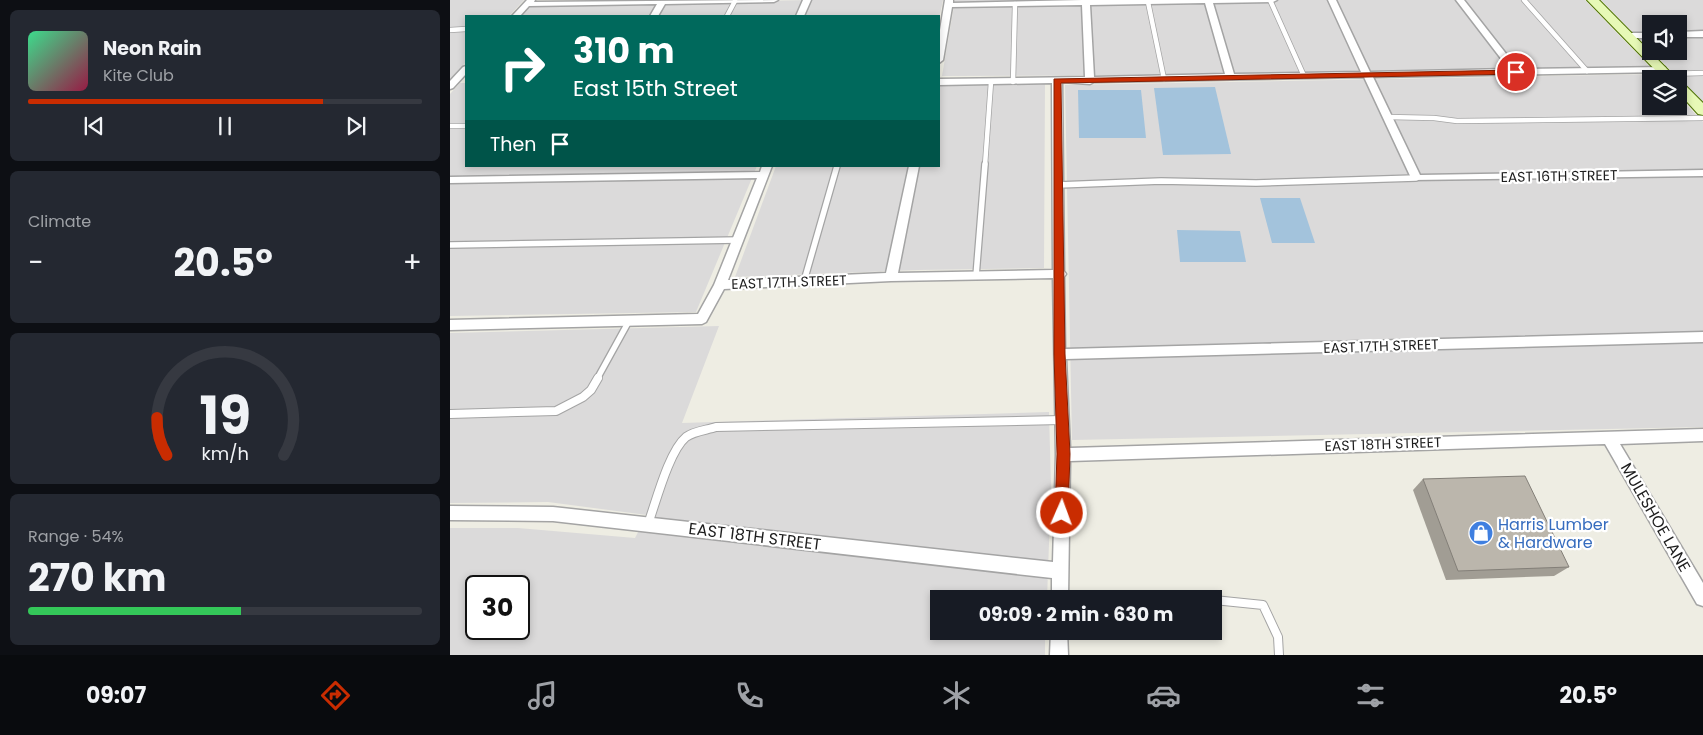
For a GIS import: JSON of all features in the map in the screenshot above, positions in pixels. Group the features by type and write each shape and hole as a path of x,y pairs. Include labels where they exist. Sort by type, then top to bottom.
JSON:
{"main road":[{"path":"1593,0 1662,70"},
{"path":"1687,95 1702,111"}],"street":[{"path":"517,15 529,2 774,0"},
{"path":"800,15 808,0"},
{"path":"1208,0 1231,78"},
{"path":"940,45 941,30 948,3 1015,4 1272,0"},
{"path":"1332,0 1416,178"},
{"path":"1460,0 1516,72"},
{"path":"655,15 664,1"},
{"path":"1086,2 1090,81"},
{"path":"1687,35 1703,34"},
{"path":"1629,36 1642,36"},
{"path":"940,82 1090,81 1587,71 1642,73"},
{"path":"450,86 458,78"},
{"path":"1057,81 1063,454 1060,590"},
{"path":"891,277 914,167"},
{"path":"450,180 765,171 720,285"},
{"name":"EAST 16TH STREET","path":"1416,178 1703,173"},
{"name":"EAST 17TH STREET","path":"450,325 702,320 720,285 891,277 1060,274"},
{"name":"EAST 17TH STREET","path":"1060,354 1703,337"},
{"name":"EAST 18TH STREET","path":"1063,454 1703,435"},
{"name":"MULESHOE LANE","path":"1608,437 1703,598"},
{"name":"EAST 18TH STREET","path":"450,513 553,514 1060,571"},
{"path":"1059,640 1059,655"}],"lane":[{"path":"1272,0 1304,76"},
{"path":"1524,0 1587,71"},
{"path":"728,15 735,1"},
{"path":"1148,2 1164,79"},
{"path":"1013,82 1015,4"},
{"path":"450,30 465,29"},
{"path":"1687,73 1703,73"},
{"path":"976,276 991,82"},
{"path":"1388,117 1434,118 1457,121 1702,111"},
{"path":"450,126 465,126"},
{"path":"804,281 837,167"},
{"path":"1058,185 1161,181 1256,183 1416,178"},
{"path":"450,245 738,240"},
{"path":"450,414 556,411 570,406 582,399 591,390 629,321"},
{"path":"648,524 677,448 687,437 700,431 716,427 1062,420"},
{"path":"1222,601 1263,605 1278,637 1279,655"}],"shaded area":[{"path":"450,0 524,0 510,15 465,15 465,63 450,79"},
{"path":"809,0 943,0 940,15 521,15 529,6"},
{"path":"955,0 1585,0 1650,67 1217,75 942,76"},
{"path":"1601,0 1703,0 1703,103 1687,87 1687,70 1671,70 1661,60 1687,60 1687,15 1642,15 1642,42"},
{"path":"1642,74 1642,115 1687,115 1687,105 1703,122 1703,427 1072,440 1065,85"},
{"path":"460,83 465,83 465,167 757,167 696,312 450,316 450,94"},
{"path":"1045,84 1044,268 917,270 735,277 776,167 940,167 940,86"},
{"path":"719,326 682,423 1049,412 1051,487 1047,590 930,590 930,640 1045,640 1045,655 450,655 450,528 518,528 635,538 647,515 548,502 450,503 450,333"}],"water":[{"path":"1215,87 1231,154 1163,155 1154,88"},
{"path":"1078,90 1141,90 1146,138 1079,138"},
{"path":"1260,198 1300,198 1315,243 1272,243"},
{"path":"1177,230 1240,231 1246,262 1180,262"}],"building":[{"name":"Harris Lumber & Hardware","path":"1525,476 1569,567 1458,571 1423,479"}],"place":[{"name":"Harris Lumber & Hardware","path":"1481,533"}],"route":[{"path":"1062,513 1063,454 1057,81 1516,72"}]}
